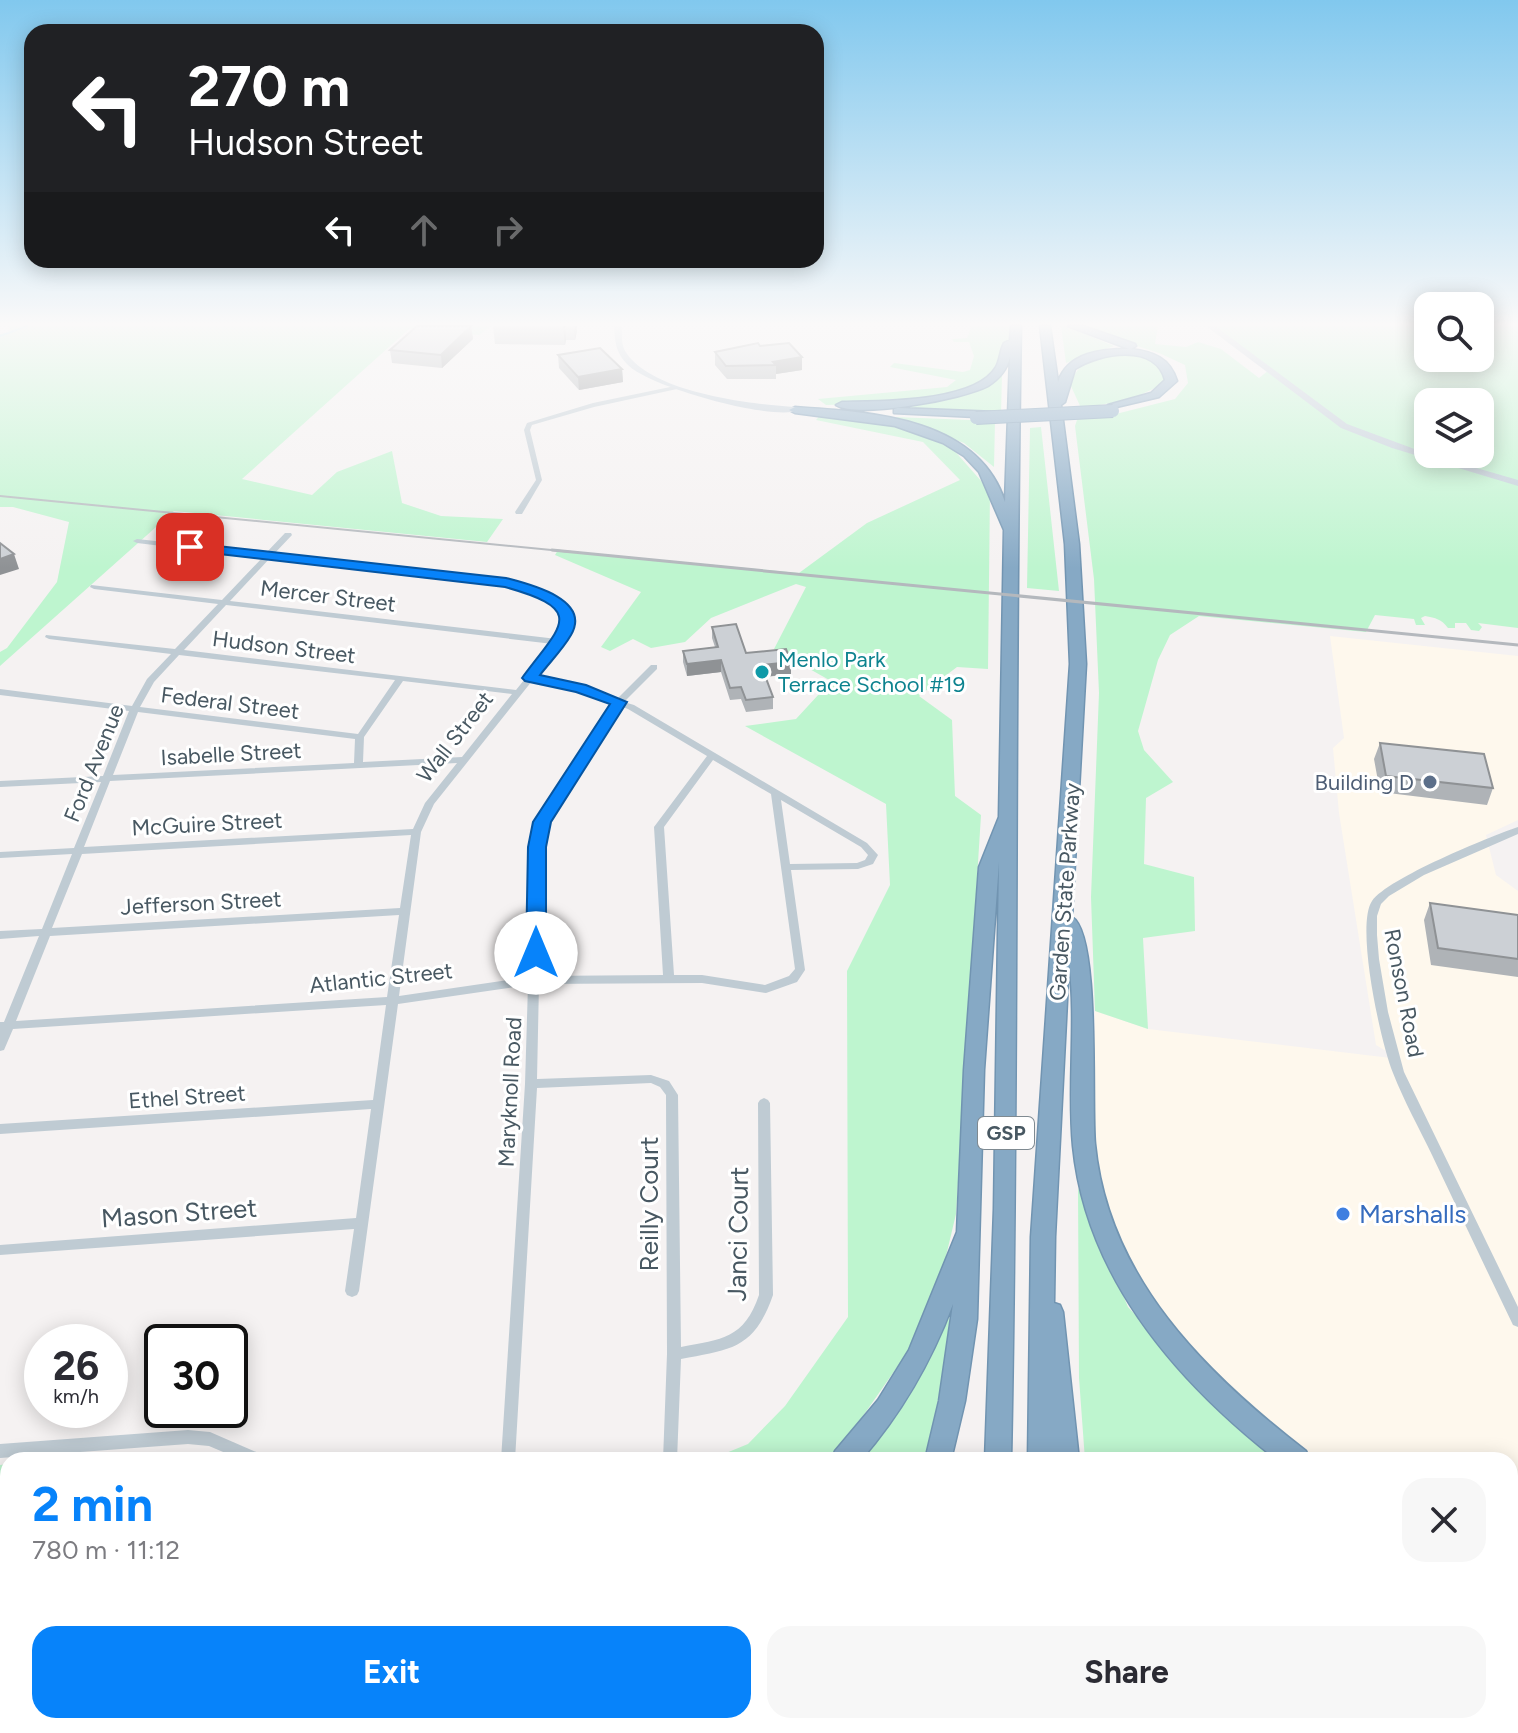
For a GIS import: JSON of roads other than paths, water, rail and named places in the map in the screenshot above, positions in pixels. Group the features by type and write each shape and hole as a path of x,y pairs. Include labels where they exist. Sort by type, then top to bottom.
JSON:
{"highway":[{"path":"797,408 814,407"},
{"name":"GSP","path":"998,1452 1005,1209 1014,407"},
{"name":"Garden State Parkway","path":"1041,1452 1043,1237 1077,690 1077,613 1072,544 1054,407"},
{"path":"1055,412 1056,407"},
{"path":"1112,409 1119,407"},
{"path":"797,408 1044,417 1128,407"},
{"path":"797,408 899,424 933,435 959,449 979,464 988,476 1010,533"},
{"path":"940,1452 952,1401 965,1319 967,1225 988,867 1009,806"},
{"path":"1065,907 1080,967 1085,1162 1091,1195 1107,1245 1138,1297 1186,1358 1245,1417 1287,1452"},
{"path":"851,1452 887,1410 920,1358 943,1305 967,1225"},
{"path":"1043,1237 1065,1452"}],"street":[{"path":"519,512 538,482 527,430 529,424 585,407"},
{"path":"782,407 797,408"},
{"path":"1316,407 1355,432 1518,483"},
{"name":"Ford Avenue","path":"0,1047 4,1026 46,932 134,710 150,681 288,535"},
{"path":"137,541 528,587 565,610 569,619 566,633 558,642"},
{"name":"Mercer Street","path":"94,587 558,642"},
{"name":"Hudson Street","path":"49,637 515,692"},
{"name":"Wall Street","path":"352,1291 416,832 430,803 515,692 558,642"},
{"name":"Maryknoll Road","path":"508,1452 536,980 537,847 542,822 619,702 654,667"},
{"path":"530,678 580,688 619,702 712,755 775,792 864,845 873,855 869,862 786,867 775,792"},
{"path":"358,765 360,737 400,679"},
{"name":"Federal Street","path":"0,692 360,737"},
{"path":"669,978 659,827 712,755"},
{"name":"Isabelle Street","path":"0,784 464,760"},
{"name":"Ronson Road","path":"1518,830 1397,886 1376,904 1370,929 1389,1042 1398,1072 1518,1321"},
{"name":"McGuire Street","path":"0,855 416,832"},
{"name":"Atlantic Street","path":"4,1026 392,1001 536,980 702,979 766,989 793,979 800,970 786,867"},
{"name":"Jefferson Street","path":"0,935 404,911"},
{"name":"Reilly Court","path":"531,1084 651,1079 669,1087 672,1095 674,1354 670,1452"},
{"name":"Janci Court","path":"674,1354 733,1342 757,1323 762,1311 766,1295 764,1103"},
{"name":"Ethel Street","path":"0,1129 377,1104"},
{"name":"Mason Street","path":"0,1250 361,1223"},
{"path":"0,1451 188,1437 210,1439 240,1452"}],"railway":[{"path":"0,496 572,552"},
{"path":"552,550 1518,645"}],"place":[{"name":"Menlo Park Terrace School #19","path":"762,672"},
{"name":"Building D","path":"1430,782"},
{"name":"Marshalls","path":"1343,1214"}]}
